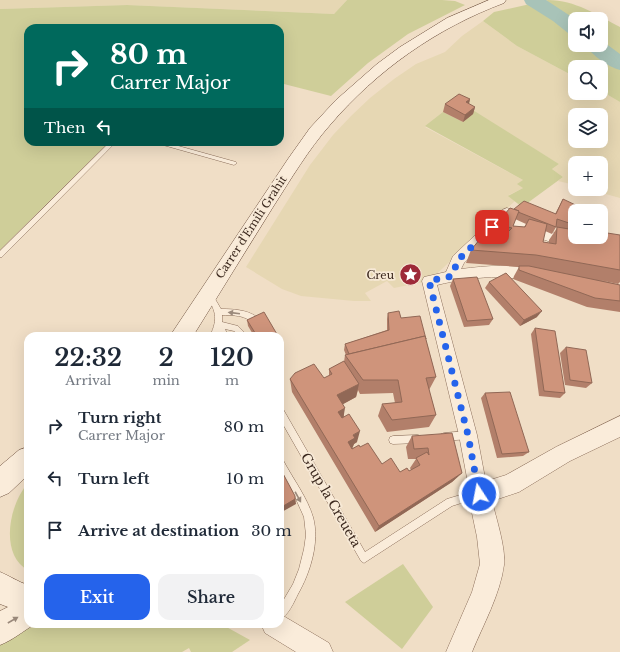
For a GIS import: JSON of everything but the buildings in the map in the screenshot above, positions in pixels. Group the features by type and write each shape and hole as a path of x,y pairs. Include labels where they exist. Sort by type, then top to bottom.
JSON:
{"main road":[{"name":"Carrer d'Emili Grahit","path":"184,332 293,164 325,121 364,82 408,48 448,23 481,7 500,0"},
{"path":"0,483 24,462"},
{"path":"0,586 10,594 24,598"},
{"path":"0,630 24,614"}],"street":[{"path":"452,276 458,260 505,215 552,237 568,241"},
{"path":"459,652 484,593 492,564 489,537 468,435 429,281 452,276 524,272 550,278"},
{"path":"479,494 511,484 563,454 620,426"},
{"path":"281,628 320,652"}],"lane":[{"path":"0,255 109,146"},
{"path":"172,146 234,163"},
{"path":"209,294 220,312 220,325 223,332"},
{"path":"220,312 236,312 250,318 258,322 264,332"},
{"path":"216,332 220,325"},
{"path":"220,325 236,328 240,332"},
{"name":"Grup la Creueta","path":"284,419 364,558 450,502 479,494"},
{"path":"393,440 468,435"},
{"path":"284,470 308,515 310,529 309,550 303,575 284,608"}],"shaded area":[{"path":"0,0 347,0 334,14 127,5 0,9"},
{"path":"347,0 442,0 455,1 465,5 408,34 368,63 331,96 284,84 284,24 24,24 24,146 105,146 0,250 0,9 127,5 334,14"},
{"path":"548,0 577,5 592,12 568,12 568,52 608,52 608,21 620,27 620,102 608,95 608,60 568,60 568,73 517,46 483,21 494,12"},
{"path":"483,21 517,46 568,73 568,100 608,100 608,95 620,102 620,198 608,195 608,156 568,156 568,183 558,181 563,177 552,169 559,164 457,102 425,127 523,180 523,188 509,195 515,201 429,281 394,288 387,281 365,293 371,301 354,301 301,296 282,289 246,267 310,165 333,135 370,98 394,79 416,64 445,52 462,36"},
{"path":"468,107 559,164 552,169 563,177 522,207 508,196 523,188 517,184 523,180 425,126 443,112 463,122"},
{"path":"24,489 24,567 19,563 13,553 10,542 12,517"},
{"path":"403,564 433,607 402,649 345,602"},
{"path":"228,628 250,640 232,652 191,652 189,648 182,652 0,652 0,642 26,629"}],"waterway":[{"path":"533,0 568,23"},
{"path":"604,52 620,64"}],"place":[{"name":"Creu","path":"410,275"}],"route":[{"path":"479,494 468,435 429,281 452,276 458,260 492,227"}]}
